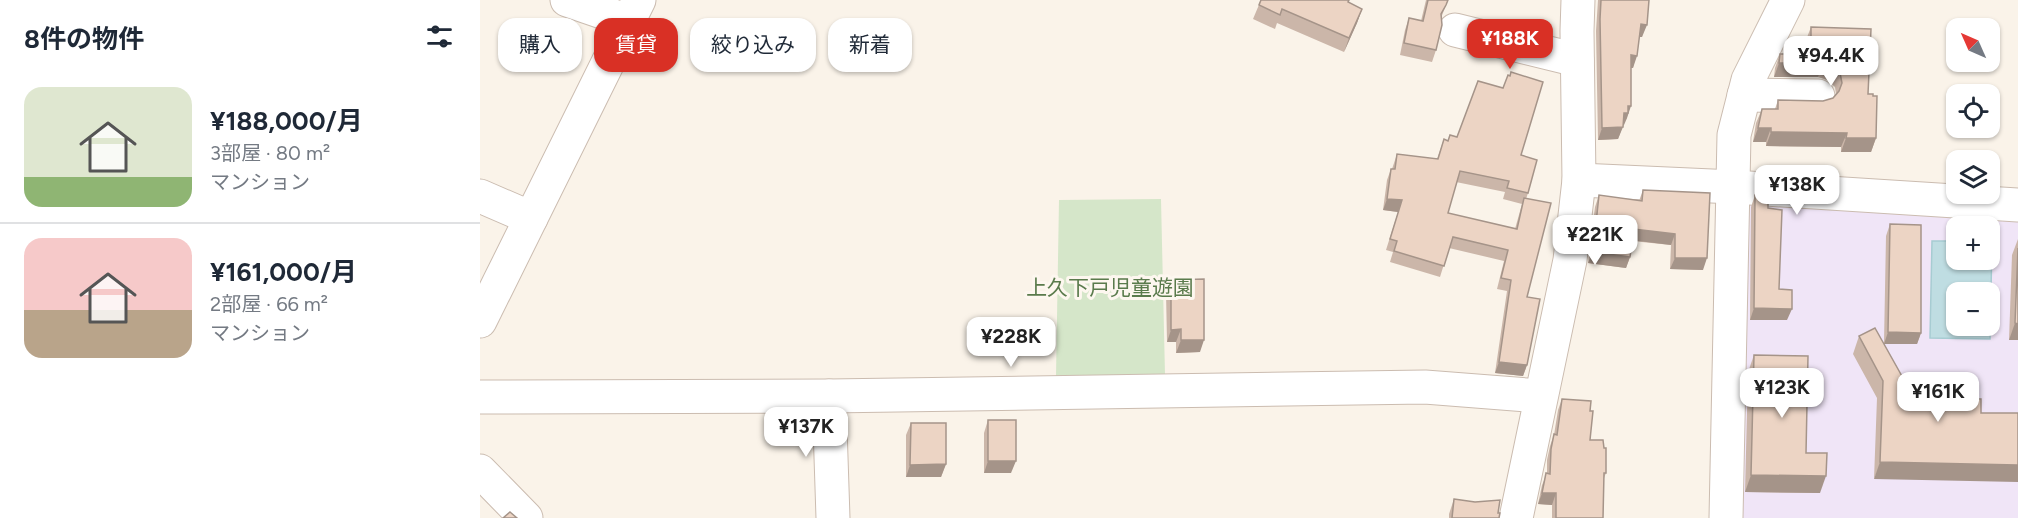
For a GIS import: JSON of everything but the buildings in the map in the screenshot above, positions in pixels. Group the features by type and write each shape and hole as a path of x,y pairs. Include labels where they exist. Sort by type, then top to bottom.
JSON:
{"street":[{"path":"480,321 633,11 567,0"},
{"path":"1516,518 1570,260 1579,180 1578,0"},
{"path":"1726,518 1734,135 1748,80 1788,0"},
{"path":"1455,30 1577,60"},
{"path":"1744,95 1818,96"},
{"path":"1579,180 1734,187 2018,205"},
{"path":"480,196 531,218"},
{"path":"480,398 830,396 1425,387 1540,396"},
{"path":"830,396 833,518"},
{"path":"480,471 526,518"}],"shaded area":[{"path":"1750,203 2018,214 2018,518 1736,518 1742,211"}],"green space":[{"name":"上久下戸児童遊園","path":"1161,199 1165,375 1056,377 1059,200"}],"water":[{"path":"1932,241 1946,241 1946,270 1991,270 1991,282 1946,282 1946,336 1990,336 1990,339 1930,338"}]}
